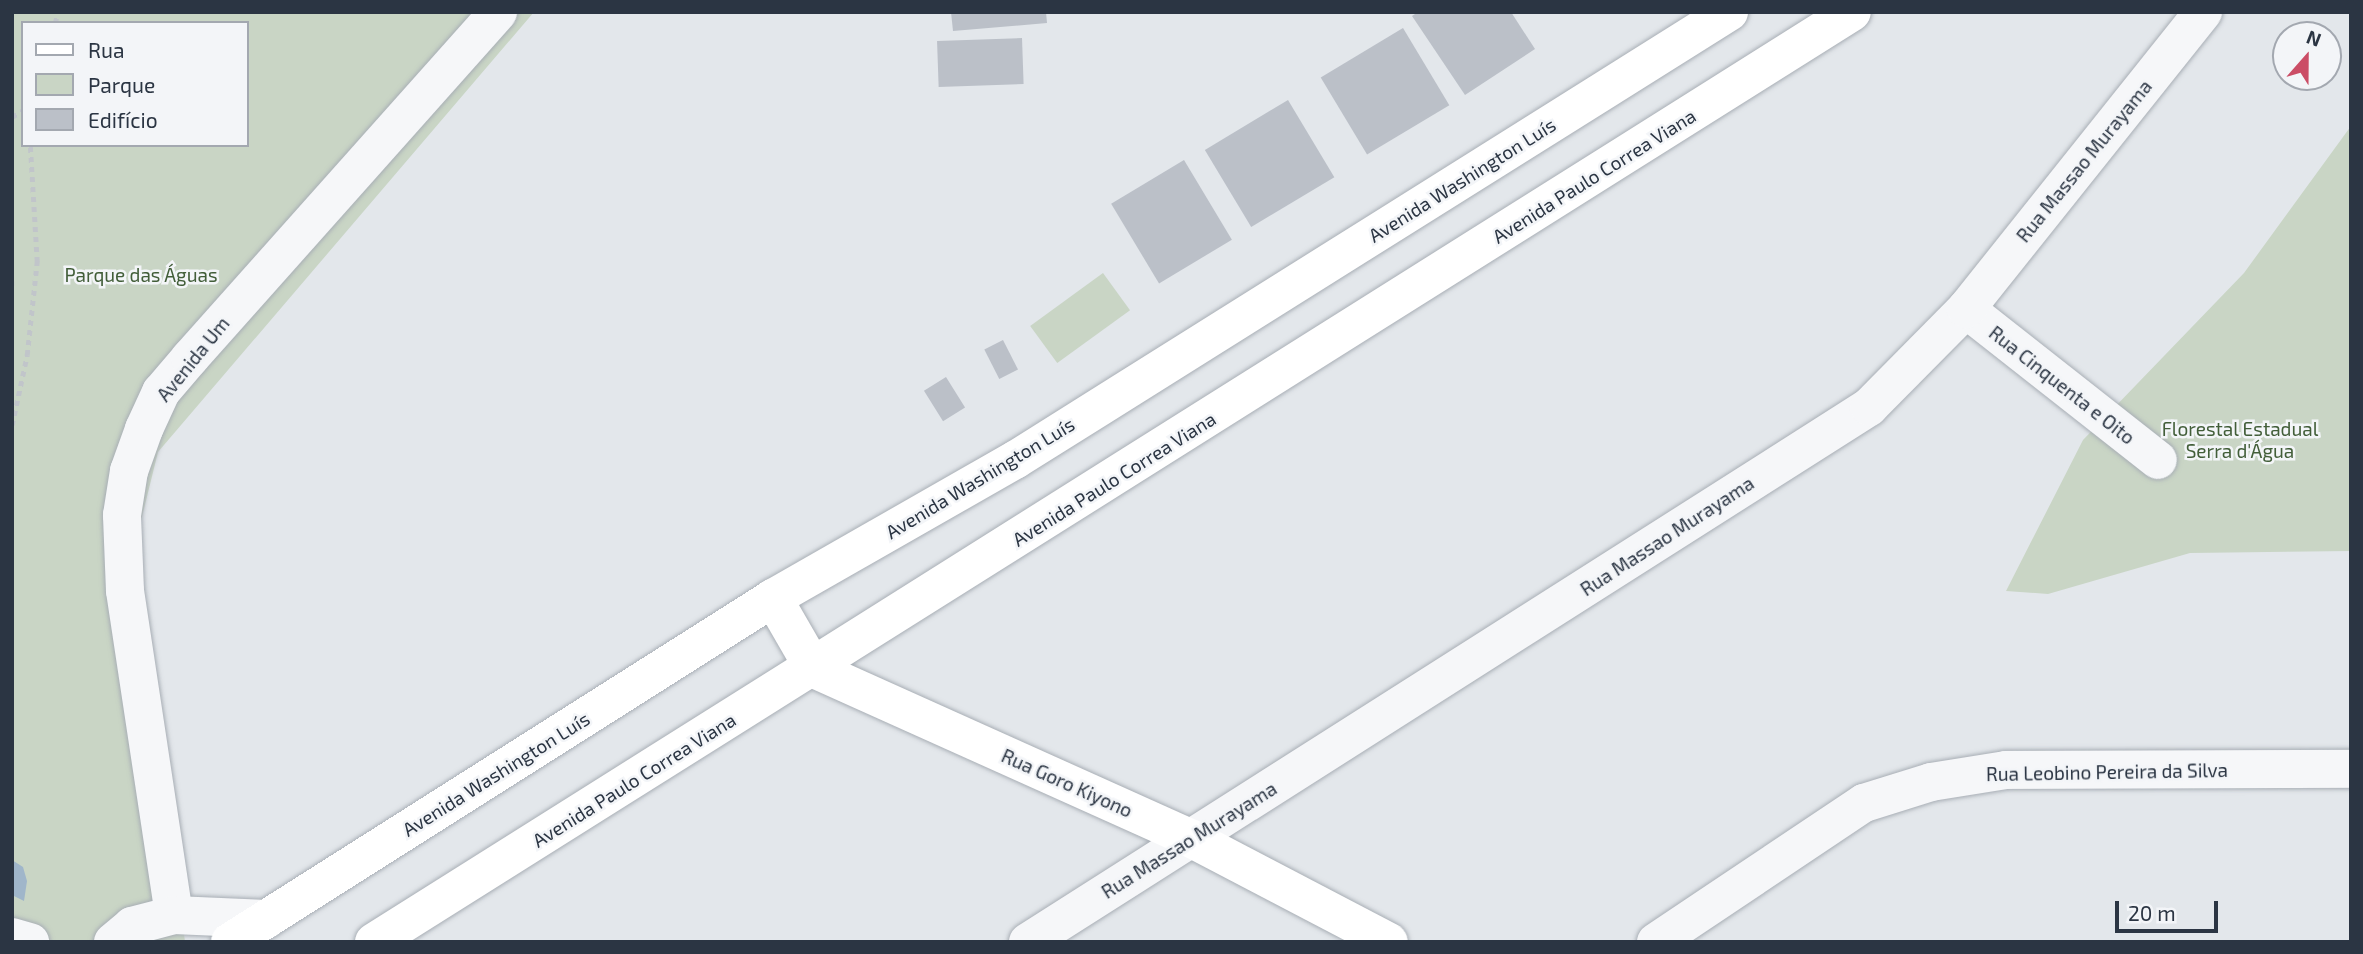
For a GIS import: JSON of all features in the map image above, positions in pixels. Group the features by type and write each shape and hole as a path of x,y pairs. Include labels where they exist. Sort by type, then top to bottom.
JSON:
{"street":[{"name":"Avenida Um","path":"174,915 125,591 122,515 136,450 162,392 498,12"},
{"name":"Avenida Washington Luís","path":"230,942 774,598 1015,460 1729,12"},
{"name":"Avenida Paulo Correa Viana","path":"374,942 814,669 1852,12"},
{"name":"Rua Massao Murayama","path":"1028,942 1869,407 1966,309 2203,12"},
{"name":"Rua Cinquenta e Oito","path":"1966,309 2158,460"},
{"path":"774,598 814,669"},
{"name":"Rua Goro Kiyono","path":"814,669 1192,839 1389,942"},
{"name":"Rua Leobino Pereira da Silva","path":"1656,942 1864,803 1931,782 2006,771 2351,769"},
{"path":"113,942 132,926 174,915 267,919"},
{"path":"12,937 30,942"}],"path":[{"path":"12,425 27,355 37,262 30,147"},
{"path":"12,281 12,287"}],"green space":[{"name":"Parque das Águas","path":"12,12 534,12 158,452 137,537 185,942 12,942"},
{"name":"Florestal Estadual Serra d'Água","path":"2351,126 2351,551 2190,553 2048,594 2006,591 2083,440 2244,273"},
{"path":"1103,273 1130,310 1057,363 1030,326"}],"water":[{"path":"12,860 23,867 27,881 24,901 12,895"}],"building":[{"path":"951,12 1046,12 1047,23 953,31"},
{"path":"1418,12 1511,12 1535,49 1465,95 1412,16"},
{"path":"1403,28 1449,105 1367,155 1321,77"},
{"path":"1022,38 1024,84 939,87 937,41"},
{"path":"1288,100 1334,177 1251,227 1205,150"},
{"path":"1184,160 1232,240 1159,283 1111,204"},
{"path":"1003,340 1018,369 999,379 984,350"},
{"path":"946,377 965,408 943,421 924,391"}]}
